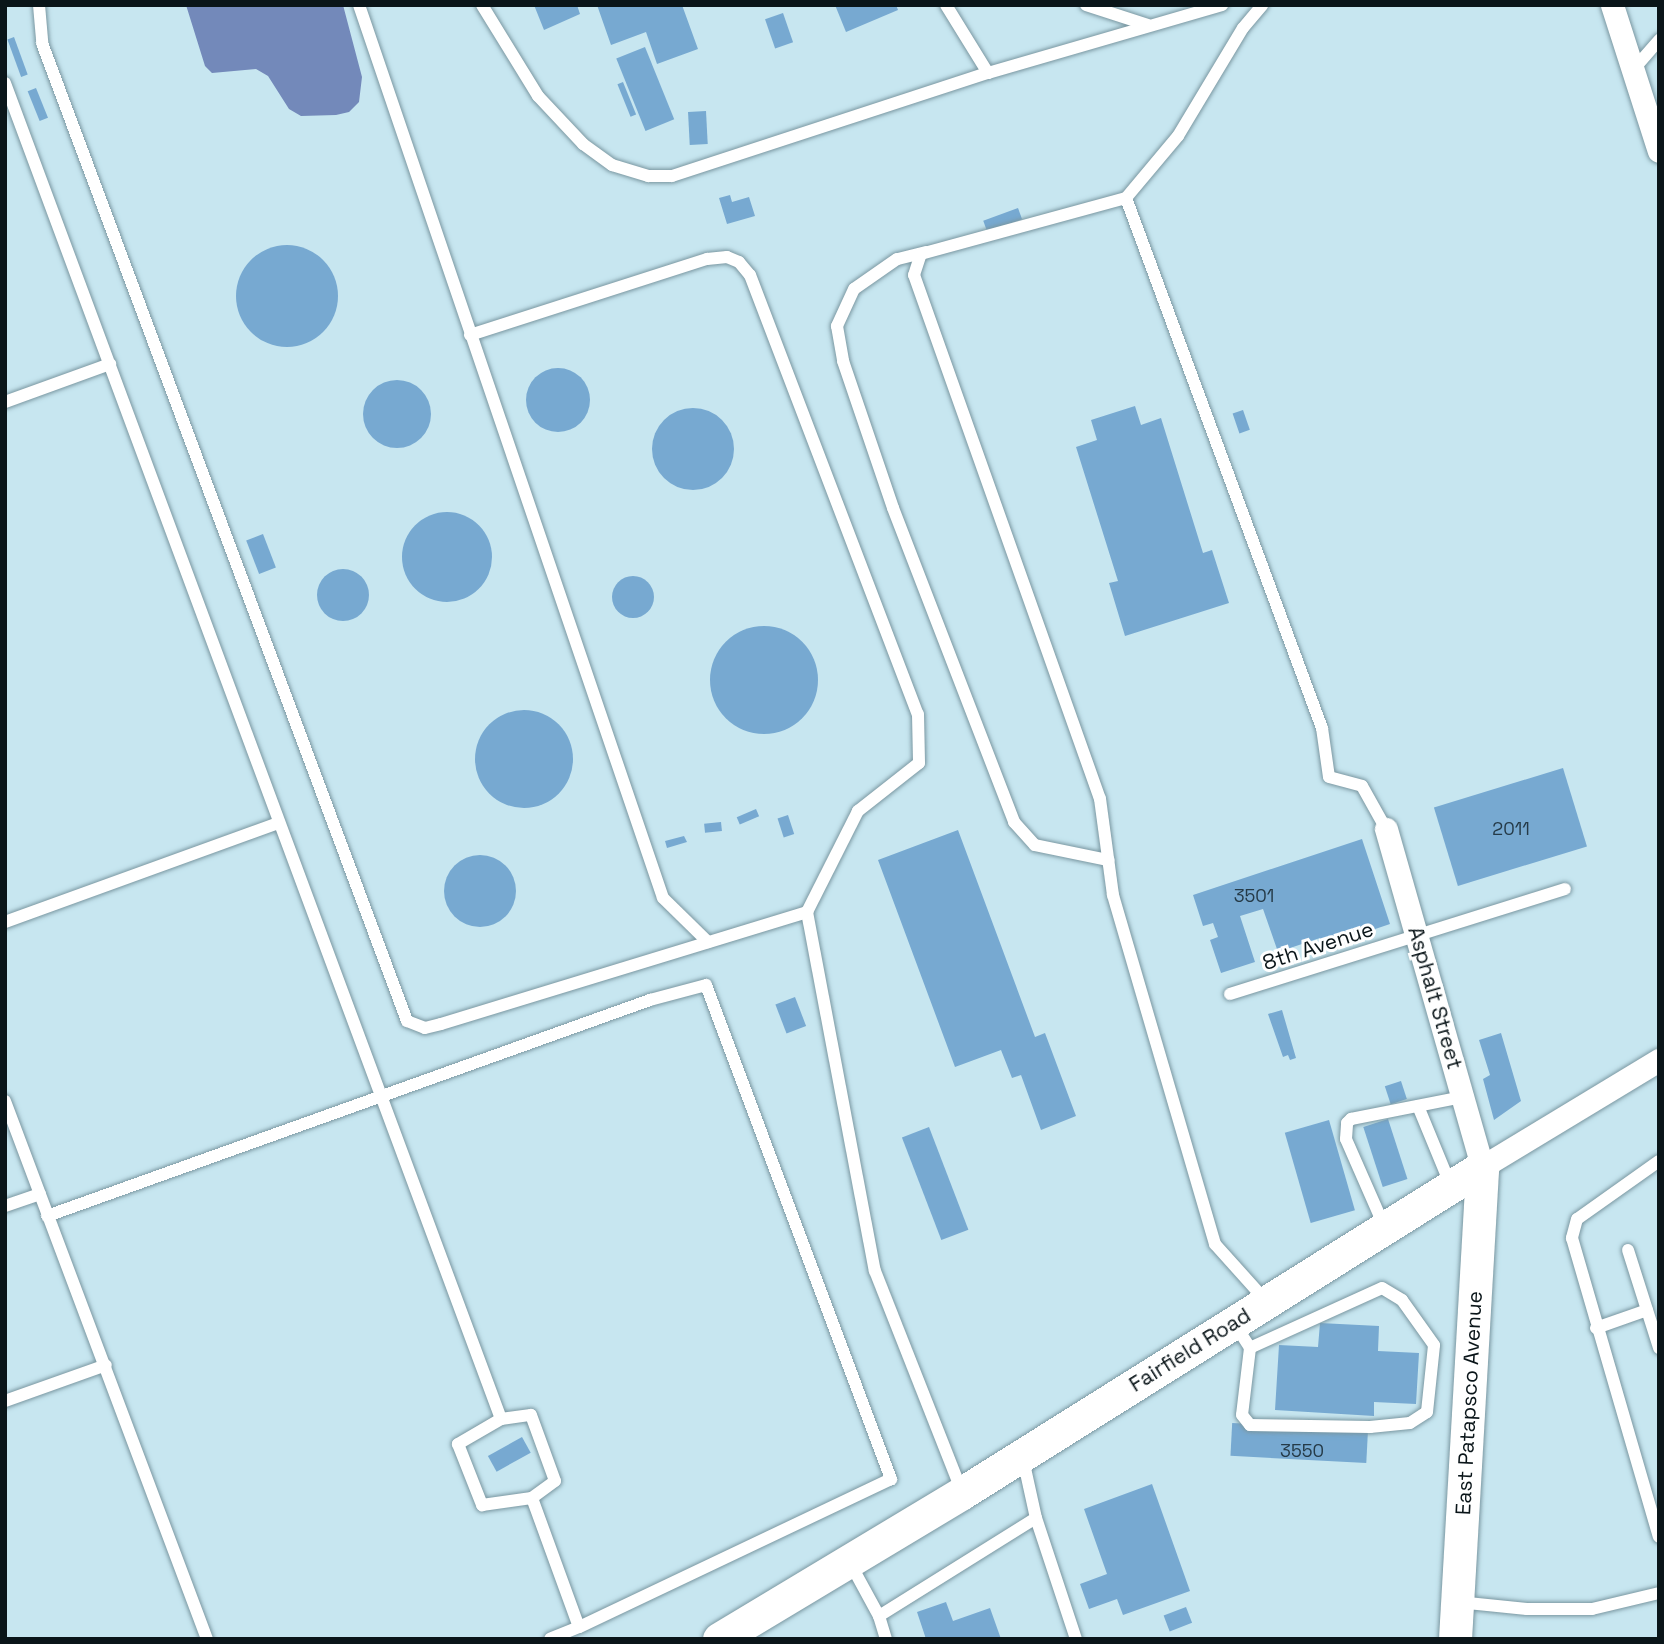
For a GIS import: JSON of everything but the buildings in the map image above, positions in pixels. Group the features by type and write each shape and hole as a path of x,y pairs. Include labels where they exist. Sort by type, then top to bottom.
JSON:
{"street":[{"path":"1612,5 1659,151"},
{"name":"Asphalt Street","path":"1386,830 1482,1167"},
{"name":"Fairfield Road","path":"719,1639 1022,1455 1242,1336 1267,1302 1659,1060"},
{"name":"East Patapsco Avenue","path":"1455,1639 1482,1167"}],"lane":[{"path":"39,5 42,43 407,1021 425,1028 441,1024 807,912"},
{"path":"359,5 663,898 708,942"},
{"path":"482,5 538,96 583,144 612,165 648,176 672,176 988,73 1222,5"},
{"path":"946,5 988,73"},
{"path":"1086,5 1148,25"},
{"path":"1108,860 1035,845 1014,822 893,508 843,361 837,326 854,289 897,259 1126,198 1178,136 1243,28 1262,5"},
{"path":"1633,71 1659,40"},
{"path":"5,83 501,1419"},
{"path":"1126,198 1322,728 1329,777 1362,786 1386,830"},
{"path":"927,252 921,254 914,275 1100,799 1113,895 1214,1244 1267,1302"},
{"path":"470,335 707,259 727,257 739,262 750,275 918,714 919,763 858,811 807,912 875,1271 962,1493"},
{"path":"5,402 110,364"},
{"path":"5,922 279,823"},
{"name":"8th Avenue","path":"1230,994 1565,888"},
{"path":"47,1216 650,1000 706,985 891,1479 550,1639"},
{"path":"1385,1228 1346,1139 1347,1123 1462,1097"},
{"path":"5,1101 207,1639"},
{"path":"1418,1106 1451,1187"},
{"path":"1659,1161 1577,1219 1573,1253 1659,1537"},
{"path":"5,1206 40,1194"},
{"path":"1628,1250 1659,1348"},
{"path":"1382,1288 1402,1300 1434,1345 1427,1412 1410,1423 1370,1427 1250,1425 1242,1415 1242,1336 1382,1288"},
{"path":"1596,1328 1647,1310"},
{"path":"5,1401 106,1365"},
{"path":"531,1415 555,1481 532,1498 482,1505 457,1444 501,1419 531,1415"},
{"path":"1022,1455 1036,1518 1076,1639"},
{"path":"532,1498 579,1627"},
{"path":"879,1616 1036,1518"},
{"path":"849,1561 879,1616 886,1639"},
{"path":"1457,1602 1527,1609 1592,1609 1659,1593"}],"water":[{"path":"186,5 343,5 362,77 359,102 349,112 301,116 289,109 268,76 256,69 212,73 205,66"}]}
